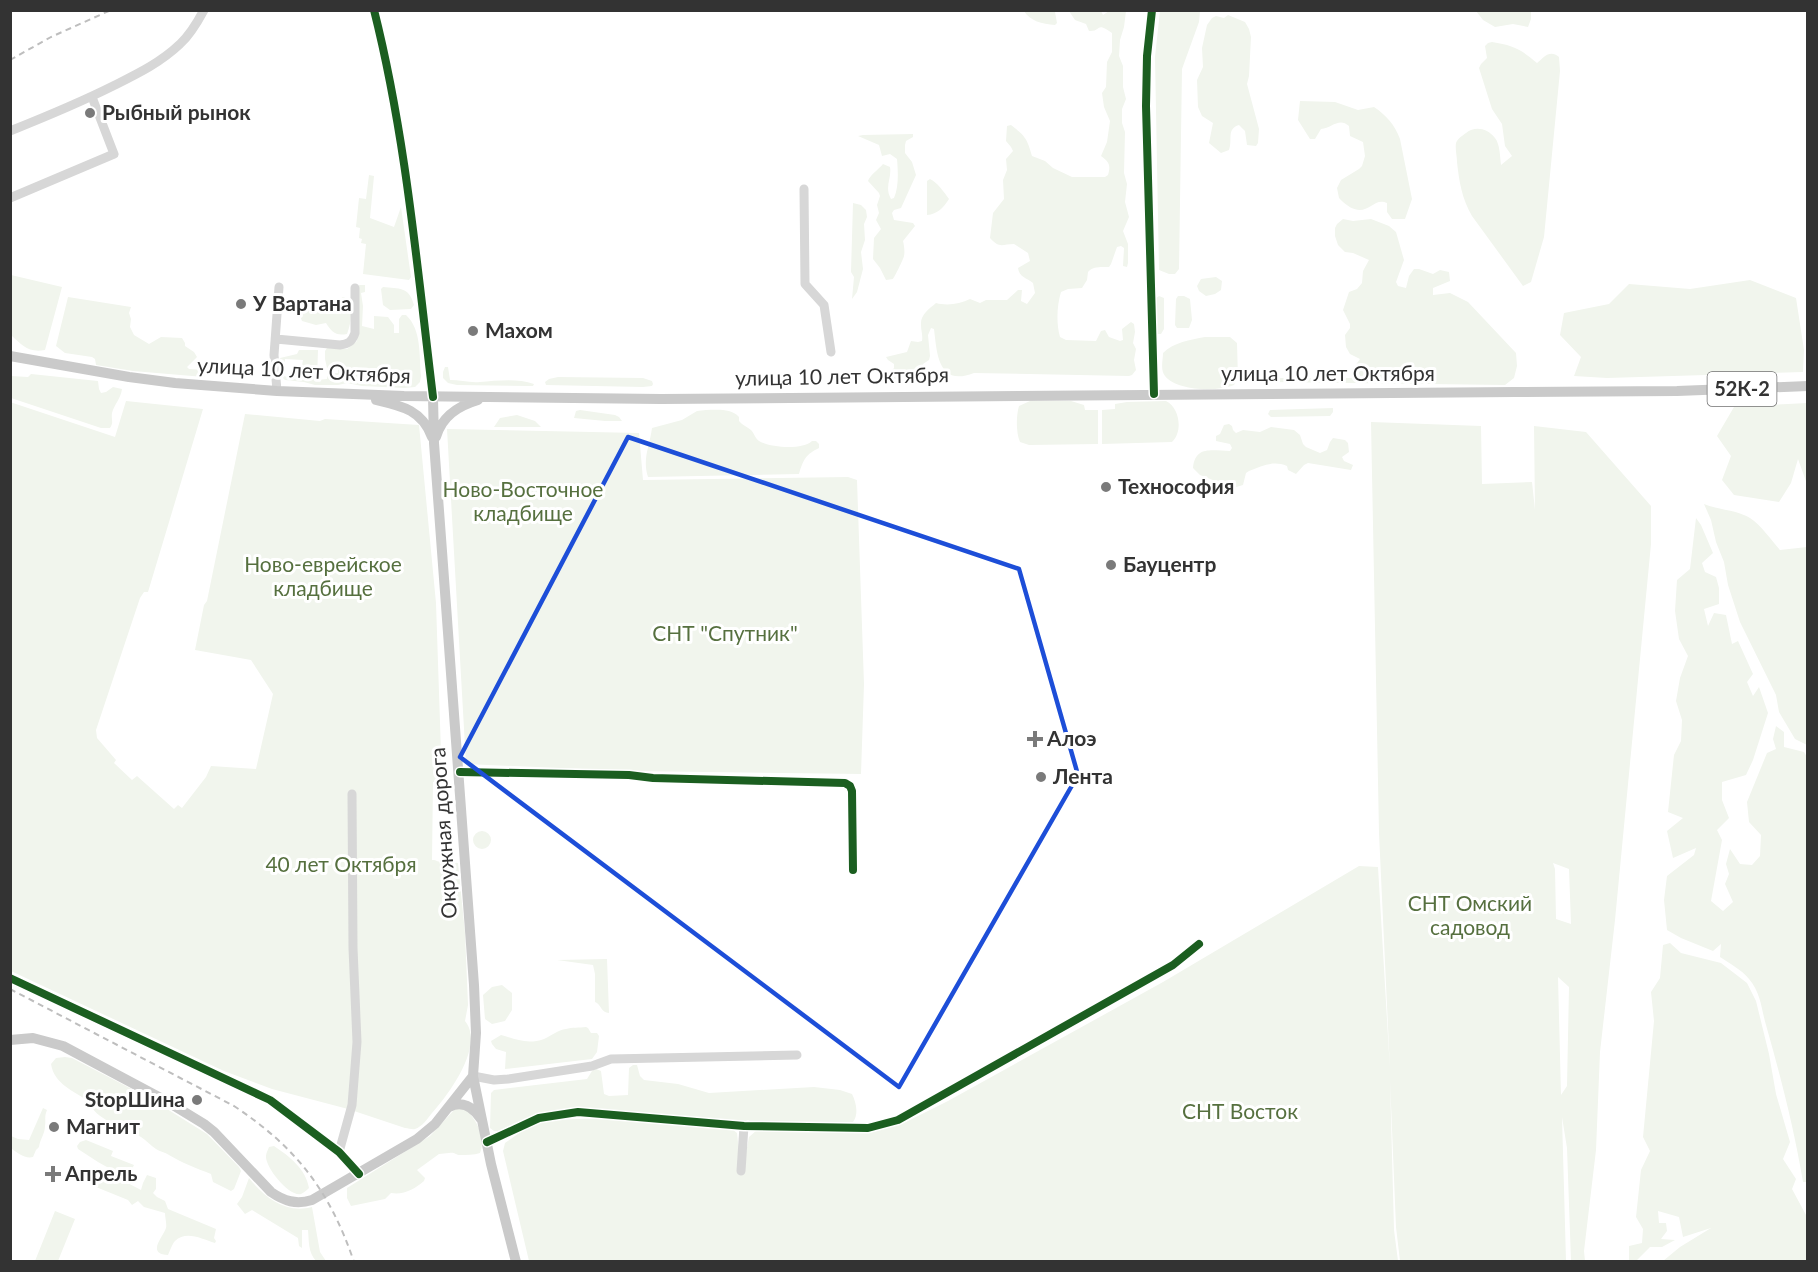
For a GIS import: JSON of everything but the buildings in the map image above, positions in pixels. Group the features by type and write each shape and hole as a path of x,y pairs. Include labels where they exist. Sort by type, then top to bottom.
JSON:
{"main road":[{"name":"улица 10 лет Октября","path":"10,356 129,377 211,386 433,397 661,399 1677,391 1808,386"},
{"path":"363,395 401,406 415,413 425,422 434,443"},
{"path":"434,443 440,425 449,414 464,405 493,396"},
{"name":"Окружная дорога","path":"433,397 434,443 460,772 474,995 476,1033 473,1076 481,1119 516,1262"},
{"path":"10,1040 33,1038 63,1046 178,1108 214,1132 271,1192 297,1203 312,1200 417,1140 435,1124 473,1076"},
{"path":"449,1107 455,1104 467,1106 473,1109 481,1119"}],"street":[{"path":"10,131 70,107 144,71 181,44 192,31 204,10"},
{"path":"374,10 391,79 400,133 433,397"},
{"path":"1152,10 1147,56 1146,106 1154,394"},
{"path":"10,198 114,154 92,97"},
{"path":"804,189 805,284 824,305 831,352"},
{"path":"278,391 274,355 279,287"},
{"path":"276,339 348,344 355,333 355,288"},
{"path":"460,772 845,783 852,791 853,870"},
{"path":"339,1152 352,1105 357,1042 353,948 352,794"},
{"path":"487,1142 539,1118 578,1112 744,1126 868,1128 898,1119 1173,965 1199,944"},
{"path":"10,978 270,1100 339,1152 359,1174"},
{"path":"473,1076 494,1080 508,1079 592,1066 611,1059 797,1055"},
{"path":"741,1171 744,1126"}],"highlighted area":[{"path":"628,437 1019,569 1078,775 899,1087 460,757"}],"green space":[{"path":"1024,11 1055,12 1057,23 1055,25 1037,21"},
{"path":"1069,11 1101,11 1103,15 1109,11 1126,11 1119,56 1123,66 1123,87 1126,99 1122,109 1122,123 1125,132 1124,173 1127,184 1125,202 1129,217 1123,231 1128,244 1128,263 1127,267 1123,266 1124,248 1117,247 1109,267 1097,267 1088,272 1087,280 1082,288 1061,292 1058,314 1059,332 1060,337 1066,340 1096,341 1101,331 1105,330 1109,337 1120,341 1123,340 1122,329 1131,322 1134,324 1135,332 1133,343 1136,349 1134,360 1136,370 1129,376 974,373 953,376 946,372 938,358 934,329 931,328 928,335 930,356 929,360 923,364 922,378 919,380 906,374 892,381 889,380 887,377 894,368 894,364 886,357 907,352 911,341 922,341 922,318 936,303 953,304 970,299 980,303 986,300 1007,300 1018,290 1022,290 1021,301 1027,304 1035,293 1033,283 1022,275 1018,268 1030,261 1028,253 1014,244 999,245 990,238 993,213 1004,199 1003,180 1007,170 1006,159 1013,151 1006,141 1007,126 1011,125 1027,141 1032,156 1045,161 1053,168 1072,177 1105,177 1108,175 1109,164 1101,156 1107,142 1110,121 1104,107 1102,93 1106,87 1107,62 1112,52 1112,33 1101,27 1089,31 1086,24 1075,20"},
{"path":"1160,11 1200,11 1199,22 1182,69 1179,269 1175,274 1159,270 1155,57"},
{"path":"1476,11 1531,11 1531,19 1528,27 1513,24 1495,27 1483,20"},
{"path":"1228,15 1245,22 1249,29 1251,37 1247,84 1259,129 1256,146 1247,145 1245,131 1239,125 1235,127 1231,132 1229,150 1221,153 1209,143 1213,123 1202,116 1198,107 1197,80 1203,67 1202,48 1207,25 1216,16 1224,18"},
{"path":"1492,42 1517,49 1537,63 1550,54 1559,57 1560,71 1544,237 1531,282 1523,286 1472,216 1463,196 1458,169 1456,143 1473,129 1485,130 1495,138 1499,147 1501,165 1512,156 1505,146 1502,124 1492,109 1479,68 1487,58 1485,46"},
{"path":"1300,101 1335,102 1358,110 1374,107 1390,121 1400,139 1412,199 1405,219 1392,219 1387,212 1387,203 1377,203 1362,210 1348,206 1339,198 1337,188 1341,180 1362,166 1365,156 1363,142 1350,136 1349,126 1342,123 1321,129 1315,139 1310,139 1298,120"},
{"path":"913,134 913,137 906,141 905,153 912,162 916,175 901,208 892,213 894,220 913,223 915,226 903,241 904,256 893,279 886,280 873,259 874,238 881,229 876,220 879,213 877,205 880,196 868,181 883,164 890,167 888,190 891,199 894,198 898,174 897,159 890,154 882,156 879,145 858,136"},
{"path":"369,175 374,176 370,218 394,227 401,207 411,277 409,280 363,274 366,244 361,243 360,228 356,227 359,198 366,199"},
{"path":"930,179 949,199 940,210 927,215 927,181"},
{"path":"853,203 861,205 866,210 867,217 864,224 865,240 861,252 863,269 857,292 852,299 854,277 851,272"},
{"path":"1343,219 1353,221 1371,219 1389,226 1396,232 1404,260 1396,282 1398,286 1406,288 1409,276 1414,269 1433,274 1440,270 1449,272 1450,281 1433,288 1433,295 1450,293 1468,302 1516,353 1517,366 1514,378 1505,385 1266,382 1266,378 1359,378 1360,375 1355,370 1355,366 1360,359 1350,354 1346,347 1345,335 1350,324 1343,310 1349,292 1357,289 1362,283 1363,271 1369,260 1345,252 1338,245 1335,228"},
{"path":"11,275 62,287 45,350 30,349 11,335"},
{"path":"1216,277 1222,281 1221,290 1206,296 1199,291 1197,286 1201,279"},
{"path":"1750,280 1796,298 1804,350 1803,372 1607,378 1574,376 1581,357 1560,335 1564,313 1609,304 1629,284 1690,289"},
{"path":"359,285 365,285 365,292 361,293 362,326 374,329 374,316 388,317 394,325 394,333 399,333 399,319 402,315 406,315 411,321 419,344 420,382 415,387 404,388 347,383 315,385 285,380 281,376 296,378 300,376 303,360 285,359 285,368 279,365 280,358 297,354 299,350 318,350 317,380 327,379 327,373 338,373 338,368 327,368 325,351 327,348 347,349 357,341"},
{"path":"383,287 406,291 414,305 411,309 390,310 383,305 381,289"},
{"path":"1159,296 1164,298 1164,329 1161,334 1157,334 1155,331 1155,299"},
{"path":"1178,296 1190,299 1192,320 1189,328 1177,328 1175,325"},
{"path":"68,297 131,307 130,327 134,335 149,344 161,337 182,338 185,346 197,357 187,367 207,372 204,377 133,371 96,365 92,357 65,353 56,346"},
{"path":"344,297 348,299 351,307 347,334 334,333 326,323 316,325 302,321 298,311 289,306 288,301 328,302"},
{"path":"1230,337 1237,343 1238,379 1234,385 1218,389 1198,389 1178,385 1163,374 1163,353 1167,349 1188,340"},
{"path":"445,367 448,367 450,380 476,382 514,380 534,384 533,386 457,385 448,383 443,378"},
{"path":"31,374 98,381 101,393 113,387 122,389 112,413 110,428 101,428 11,398 11,376 28,377"},
{"path":"558,377 643,378 652,381 653,384 643,387 546,385 545,382 549,379"},
{"path":"126,401 203,409 148,592 144,592 140,598 96,730 97,738 116,760 114,763 132,780 137,776 174,809 178,805 182,808 206,777 211,766 256,769 273,694 251,660 195,650 245,414 320,421 325,419 419,425 436,603 442,782 433,782 432,860 458,863 465,933 468,1005 465,1021 470,1031 471,1043 468,1056 455,1082 427,1120 415,1129 272,1089 224,1071 11,971 10,402 115,437"},
{"path":"1030,401 1071,401 1084,405 1085,410 1098,410 1098,444 1029,445 1020,442 1017,424 1019,406"},
{"path":"1166,401 1171,404 1177,414 1179,426 1172,442 1102,444 1102,410 1115,409 1115,404 1127,402"},
{"path":"1807,403 1807,484 1798,459 1791,483 1779,502 1734,495 1722,480 1731,456 1717,436 1734,407"},
{"path":"1333,408 1330,416 1271,417 1268,414 1270,410"},
{"path":"724,410 736,414 739,421 751,430 759,441 764,443 794,447 816,441 819,448 806,458 799,474 648,477 646,458 652,428 682,420 697,411"},
{"path":"576,411 615,415 622,421 574,418"},
{"path":"517,415 535,421 541,427 494,427 500,418"},
{"path":"1371,422 1481,426 1482,484 1532,482 1535,510 1534,426 1586,432 1651,506 1651,544 1600,1052 1596,1150 1584,1251 1585,1261 1571,1261 1567,1148 1562,1117 1566,1261 1400,1261 1396,1227 1390,1080 1394,1230 1398,1261 529,1261 503,1151 505,1143 529,1126 548,1120 608,1118 732,1129 737,1133 739,1152 746,1153 749,1137 757,1130 869,1130 902,1124 1163,982 1359,866 1378,867 1390,1070 1379,833","holes":["1553,863 1569,869 1571,924 1556,919","1558,977 1569,987 1567,1086 1561,1095"]},
{"path":"1229,424 1236,433 1243,430 1260,432 1271,427 1294,430 1300,435 1306,447 1320,453 1327,450 1333,438 1345,440 1348,443 1349,452 1342,457 1344,461 1353,465 1351,470 1308,463 1296,474 1288,470 1287,466 1268,464 1246,473 1243,485 1233,488 1200,475 1193,468 1194,461 1201,453 1211,450 1230,451 1232,448 1230,444 1216,441 1216,436 1220,434 1224,425"},
{"name":"СНТ \"Спутник\"","path":"447,429 639,433 643,480 848,477 857,480 864,684 861,774 629,771 466,764"},
{"path":"1704,504 1750,518 1780,550 1807,547 1807,745 1795,739 1779,712 1776,695 1740,622 1728,585 1724,562"},
{"path":"1696,518 1713,553 1702,563 1705,572 1716,577 1719,588 1719,604 1704,609 1708,626 1714,613 1726,615 1732,644 1738,641 1753,674 1747,682 1753,696 1759,687 1768,713 1746,775 1722,782 1722,800 1729,818 1717,830 1722,840 1711,901 1723,911 1733,902 1725,884 1729,874 1726,864 1730,849 1740,864 1752,865 1760,856 1761,835 1749,822 1747,802 1767,753 1776,749 1773,739 1776,726 1784,732 1784,747 1804,752 1807,757 1807,1182 1803,1182 1787,1103 1756,990 1743,973 1720,957 1721,944 1713,951 1667,930 1664,900 1667,876 1694,855 1696,848 1673,858 1667,831 1683,818 1668,812 1674,755 1681,741 1682,720 1676,701 1680,678 1688,656 1679,639 1675,611 1677,580 1690,569"},
{"path":"482,831 488,834 491,840 488,846 482,849 476,846 473,840 476,834"},
{"path":"1670,943 1681,953 1721,963 1747,983 1756,1001 1776,1094 1790,1142 1783,1159 1796,1179 1792,1189 1806,1215 1807,1261 1663,1261 1680,1247 1711,1228 1683,1237 1679,1217 1658,1211 1659,1223 1666,1223 1667,1231 1661,1239 1675,1240 1662,1247 1650,1247 1636,1261 1629,1261 1629,1246 1642,1243 1643,1229 1636,1217 1641,1170 1650,1151 1643,1137 1654,1021 1651,992 1660,978 1663,945"},
{"path":"607,959 609,1013 604,1012 595,1002 593,965 557,960"},
{"path":"502,985 512,993 512,1010 505,1021 492,1024 485,1019 483,995 492,987"},
{"path":"586,1027 591,1033 597,1033 599,1036 597,1052 592,1059 505,1069 506,1052 496,1049 491,1041 501,1035 522,1041 538,1041 563,1030"},
{"path":"56,1058 72,1058 151,1099 207,1134 241,1171 234,1189 231,1191 213,1182 211,1174 158,1150 141,1137 111,1123 97,1113 88,1101 56,1077 51,1064"},
{"path":"637,1065 640,1076 644,1080 678,1084 709,1093 814,1087 840,1090 852,1094 856,1104 856,1115 853,1122 765,1124 748,1120 736,1125 547,1113 528,1118 502,1131 494,1131 490,1128 491,1093 494,1090 587,1079 596,1069 601,1071 604,1094 628,1095 629,1068"},
{"path":"43,1108 47,1110 45,1129 39,1147 33,1157 18,1154 11,1148 11,1136 29,1140"},
{"path":"455,1109 466,1109 477,1124 482,1141 480,1153 473,1155 439,1154 417,1170 425,1178 413,1189 391,1193 385,1199 351,1206 347,1198 347,1188 430,1136"},
{"path":"86,1140 113,1151 111,1156 134,1165 132,1169 134,1177 130,1180 78,1149 80,1142"},
{"path":"274,1146 301,1169 309,1188 302,1194 290,1191 269,1167 266,1154 269,1147"},
{"path":"97,1167 141,1190 147,1175 156,1178 156,1189 153,1193 165,1201 168,1209 216,1229 215,1243 194,1236 184,1236 175,1241 168,1255 161,1254 157,1248 166,1228 165,1213 144,1207 138,1201 132,1205 128,1200 91,1185"},
{"path":"249,1178 277,1203 293,1208 312,1207 320,1252 326,1261 316,1261 313,1258 309,1246 308,1230 302,1230 302,1248 299,1246 298,1238 252,1210 245,1214 237,1204"},
{"path":"55,1211 75,1219 58,1261 35,1261"}],"railway":[{"path":"10,60 51,37 111,10"},
{"path":"10,989 234,1106 256,1122 293,1155 322,1192 334,1213 354,1262"}],"cycle path":[{"path":"374,10 403,154 433,397"},
{"path":"1152,10 1147,56 1146,106 1154,394"},
{"path":"460,772 629,775 653,778 845,783 852,791 853,870"},
{"path":"487,1142 539,1118 578,1112 744,1126 868,1128 898,1120 1173,965 1199,944"},
{"path":"10,978 270,1100 339,1152 359,1174"}],"place":[{"name":"Рыбный рынок","path":"90,113"},
{"name":"У Вартана","path":"241,304"},
{"name":"Махом","path":"473,331"},
{"name":"Технософия","path":"1106,487"},
{"name":"Бауцентр","path":"1111,565"},
{"name":"Алоэ","path":"1035,739"},
{"name":"Лента","path":"1041,777"},
{"name":"StopШина","path":"197,1100"},
{"name":"Магнит","path":"54,1127"},
{"name":"Апрель","path":"53,1174"}],"park label":[{"name":"Ново-Восточное кладбище","path":"523,502"},
{"name":"Ново-еврейское кладбище","path":"323,577"},
{"name":"40 лет Октября","path":"341,865"},
{"name":"СНТ Омский садовод","path":"1470,916"},
{"name":"СНТ Восток","path":"1240,1112"}]}
